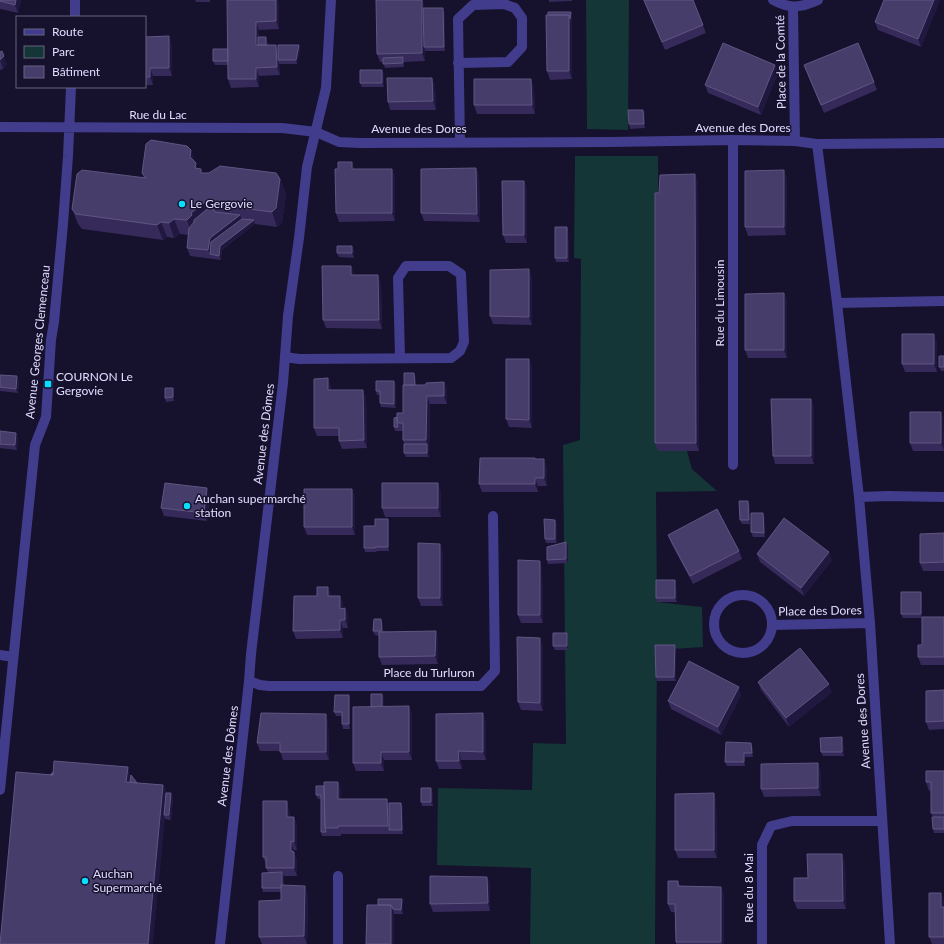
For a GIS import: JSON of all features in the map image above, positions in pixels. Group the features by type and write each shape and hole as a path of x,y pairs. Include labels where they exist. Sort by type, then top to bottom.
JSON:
{"street":[{"path":"75,0 75,16"},
{"name":"Avenue des Dômes","path":"220,944 251,654 283,383 288,316 307,167 326,88 331,0"},
{"name":"Place de la Comté","path":"773,0 780,4 794,7 808,5 818,0"},
{"path":"458,64 508,62 522,47 522,18 515,8 504,4 473,5 458,19 458,64 460,142"},
{"name":"Place de la Comté","path":"794,7 795,141"},
{"name":"Avenue Georges Clemenceau","path":"0,790 35,445 46,417 51,340 63,224 71,88"},
{"name":"Rue du Lac","path":"0,127 282,128 316,132"},
{"name":"Avenue des Dores","path":"316,132 339,142 611,142 733,140 795,141 817,144 859,497 870,623 890,944"},
{"name":"Rue du Limousin","path":"733,140 733,465"},
{"path":"817,144 944,143"},
{"path":"285,357 299,359 400,357 451,358 460,351 464,342 461,274 449,266 406,266 398,278 400,357"},
{"path":"837,303 944,302"},
{"path":"859,497 944,496"},
{"name":"Place du Turluron","path":"249,681 260,685 269,686 481,686 495,671 493,516"},
{"name":"Place des Dores","path":"740,595 750,596 759,600 766,607 771,616 772,625 770,635 765,643 758,649 740,653 731,651 723,646 714,630 714,620 722,603 731,597 740,595"},
{"name":"Place des Dores","path":"772,625 870,623"},
{"path":"0,655 14,657"},
{"name":"Rue du 8 Mai","path":"762,944 762,845 771,826 792,821 882,821"},
{"path":"338,876 338,944"}],"green space":[{"path":"586,0 629,0 628,130 587,129"},
{"path":"575,156 658,156 658,451 687,451 692,469 717,491 656,492 657,602 702,607 703,647 657,650 655,944 530,944 531,868 437,865 438,788 532,790 533,743 566,744 563,445 580,440 581,259 574,258"}],"building":[{"path":"0,0 16,0 15,5"},
{"path":"227,0 276,0 276,21 256,22 256,45 276,45 277,67 256,68 256,79 228,79"},
{"path":"376,0 422,0 422,53 377,54"},
{"path":"644,0 693,0 703,25 662,42"},
{"path":"884,0 934,0 918,39 875,22"},
{"path":"423,8 443,8 444,47 424,47"},
{"path":"548,12 571,12 570,19 569,15 548,15"},
{"path":"546,15 569,15 569,71 547,71"},
{"path":"169,36 169,68 150,68 150,77 146,77 146,37"},
{"path":"258,37 266,37 266,45 258,45"},
{"path":"723,43 775,65 758,107 705,85"},
{"path":"858,43 874,82 821,105 804,65"},
{"path":"278,45 299,45 296,60 278,60"},
{"path":"213,49 228,49 228,61 213,61"},
{"path":"2,51 4,56 0,60 0,52"},
{"path":"403,57 403,63 383,64 383,58"},
{"path":"360,70 382,70 382,83 360,83"},
{"path":"387,78 432,78 433,101 388,102"},
{"path":"474,79 531,79 532,105 474,105"},
{"path":"628,110 643,110 644,124 629,124"},
{"name":"Le Gergovie","path":"151,140 187,146 191,150 190,157 196,163 195,168 201,169 201,173 209,173 220,166 276,173 280,179 276,208 272,212 212,204 209,199 191,213 192,215 187,220 174,219 169,223 161,222 157,225 76,214 72,209 77,174 82,170 146,178 142,173 146,144"},
{"path":"338,162 352,162 352,169 392,169 392,213 336,213 335,169 338,169"},
{"path":"476,168 477,214 421,213 421,169"},
{"path":"784,170 784,227 745,227 745,171"},
{"path":"695,174 696,443 655,443 655,193 659,193 660,175"},
{"path":"502,181 524,181 524,235 503,235"},
{"path":"211,206 215,212 240,215 210,238 208,250 187,248 189,228 194,220"},
{"path":"242,219 254,220 220,246 219,256 210,254 211,242"},
{"path":"555,227 567,227 567,258 555,258"},
{"path":"337,246 352,246 352,253 337,253"},
{"path":"322,266 351,266 351,275 378,275 379,320 323,320"},
{"path":"529,269 529,317 490,316 490,270"},
{"path":"784,293 784,350 745,350 745,294"},
{"path":"902,334 934,334 934,364 902,364"},
{"path":"939,356 944,356 944,367 939,367"},
{"path":"506,359 529,359 529,420 506,419"},
{"path":"404,373 414,373 415,385 404,385"},
{"path":"0,375 17,376 16,389 0,387"},
{"path":"328,378 328,390 363,390 364,440 339,441 339,428 314,428 314,379"},
{"path":"376,381 394,381 394,404 380,403 380,391 376,391"},
{"path":"444,382 444,396 427,396 426,440 403,440 403,423 397,423 397,413 403,413 403,385 426,385 426,383"},
{"path":"165,388 173,388 173,397 165,398"},
{"path":"771,399 811,399 811,456 773,456"},
{"path":"910,412 941,412 941,443 910,443"},
{"path":"397,417 398,427 394,427 394,418"},
{"path":"0,431 16,433 15,445 0,444"},
{"path":"404,444 427,444 427,453 404,453"},
{"path":"480,458 544,459 544,478 535,478 535,484 479,484"},
{"name":"Auchan supermarché station","path":"165,483 207,488 204,513 161,508"},
{"path":"382,483 438,483 438,508 382,508"},
{"path":"304,489 352,489 352,527 304,527"},
{"path":"739,501 748,501 749,520 740,520"},
{"path":"717,509 739,551 690,576 668,535"},
{"path":"751,513 763,513 764,533 751,532"},
{"path":"784,518 829,552 801,588 757,554"},
{"path":"375,519 388,519 388,547 364,548 364,526 375,526"},
{"path":"544,519 555,520 555,539 545,539"},
{"path":"944,533 944,562 920,563 920,534"},
{"path":"566,542 566,559 547,560 547,547"},
{"path":"418,543 440,544 440,598 418,598"},
{"path":"518,560 540,561 540,615 518,615"},
{"path":"656,580 675,580 675,598 656,598"},
{"path":"317,587 328,587 328,596 340,596 340,609 345,608 345,620 340,620 340,630 293,631 294,596 317,596"},
{"path":"901,592 921,592 921,614 901,614"},
{"path":"922,617 944,617 944,657 918,657 918,645 922,645"},
{"path":"374,619 381,619 382,631 373,631"},
{"path":"436,631 435,656 379,657 379,632"},
{"path":"553,633 567,633 567,646 553,646"},
{"path":"517,637 540,638 540,703 518,702"},
{"path":"655,645 675,645 674,677 656,677"},
{"path":"800,648 829,684 786,718 758,682"},
{"path":"689,661 739,687 718,727 668,701"},
{"path":"944,690 944,721 926,722 926,691"},
{"path":"371,694 382,694 382,706 371,707"},
{"path":"335,695 349,695 349,724 342,724 342,712 334,712"},
{"path":"409,706 409,752 381,752 381,763 353,763 353,707"},
{"path":"261,713 326,714 326,752 280,752 280,743 257,743"},
{"path":"483,713 483,752 458,751 459,761 436,761 436,714"},
{"path":"842,737 842,752 821,752 820,738"},
{"path":"726,742 751,743 752,753 744,753 744,762 725,762"},
{"name":"Auchan Supermarché","path":"54,761 128,767 126,782 163,785 148,944 0,944 16,772 53,775"},
{"path":"818,763 818,788 761,789 761,764"},
{"path":"926,771 944,771 944,813 931,813 931,782 926,782"},
{"path":"131,775 137,783 130,782"},
{"path":"324,782 338,782 338,799 387,799 388,826 338,826 338,828 325,828"},
{"path":"316,786 324,786 326,832 321,832 321,795 316,795"},
{"path":"421,788 431,788 431,802 421,802"},
{"path":"166,793 171,793 169,815 164,815"},
{"path":"714,793 714,850 675,850 675,794"},
{"path":"263,801 287,801 287,817 294,817 294,842 291,841 291,851 294,852 294,868 266,868 266,857 263,857"},
{"path":"389,803 401,803 402,830 389,830"},
{"path":"932,817 944,817 944,829 933,829"},
{"path":"807,854 842,854 843,901 794,901 794,878 808,878"},
{"path":"282,872 281,888 262,888 262,873"},
{"path":"430,876 487,877 488,903 430,904"},
{"path":"668,881 678,881 678,886 721,887 721,942 676,942 675,904 668,904"},
{"path":"281,885 305,886 304,936 259,937 259,901 281,900"},
{"path":"929,893 941,893 941,907 944,907 944,937 929,937"},
{"path":"378,899 402,899 401,910 393,909 391,905 378,905"},
{"path":"367,905 391,905 391,944 366,944"}],"place":[{"name":"Le Gergovie","path":"182,204"},
{"name":"COURNON Le Gergovie","path":"48,384"},
{"name":"Auchan supermarché station","path":"187,506"},
{"name":"Auchan Supermarché","path":"85,881"}]}
